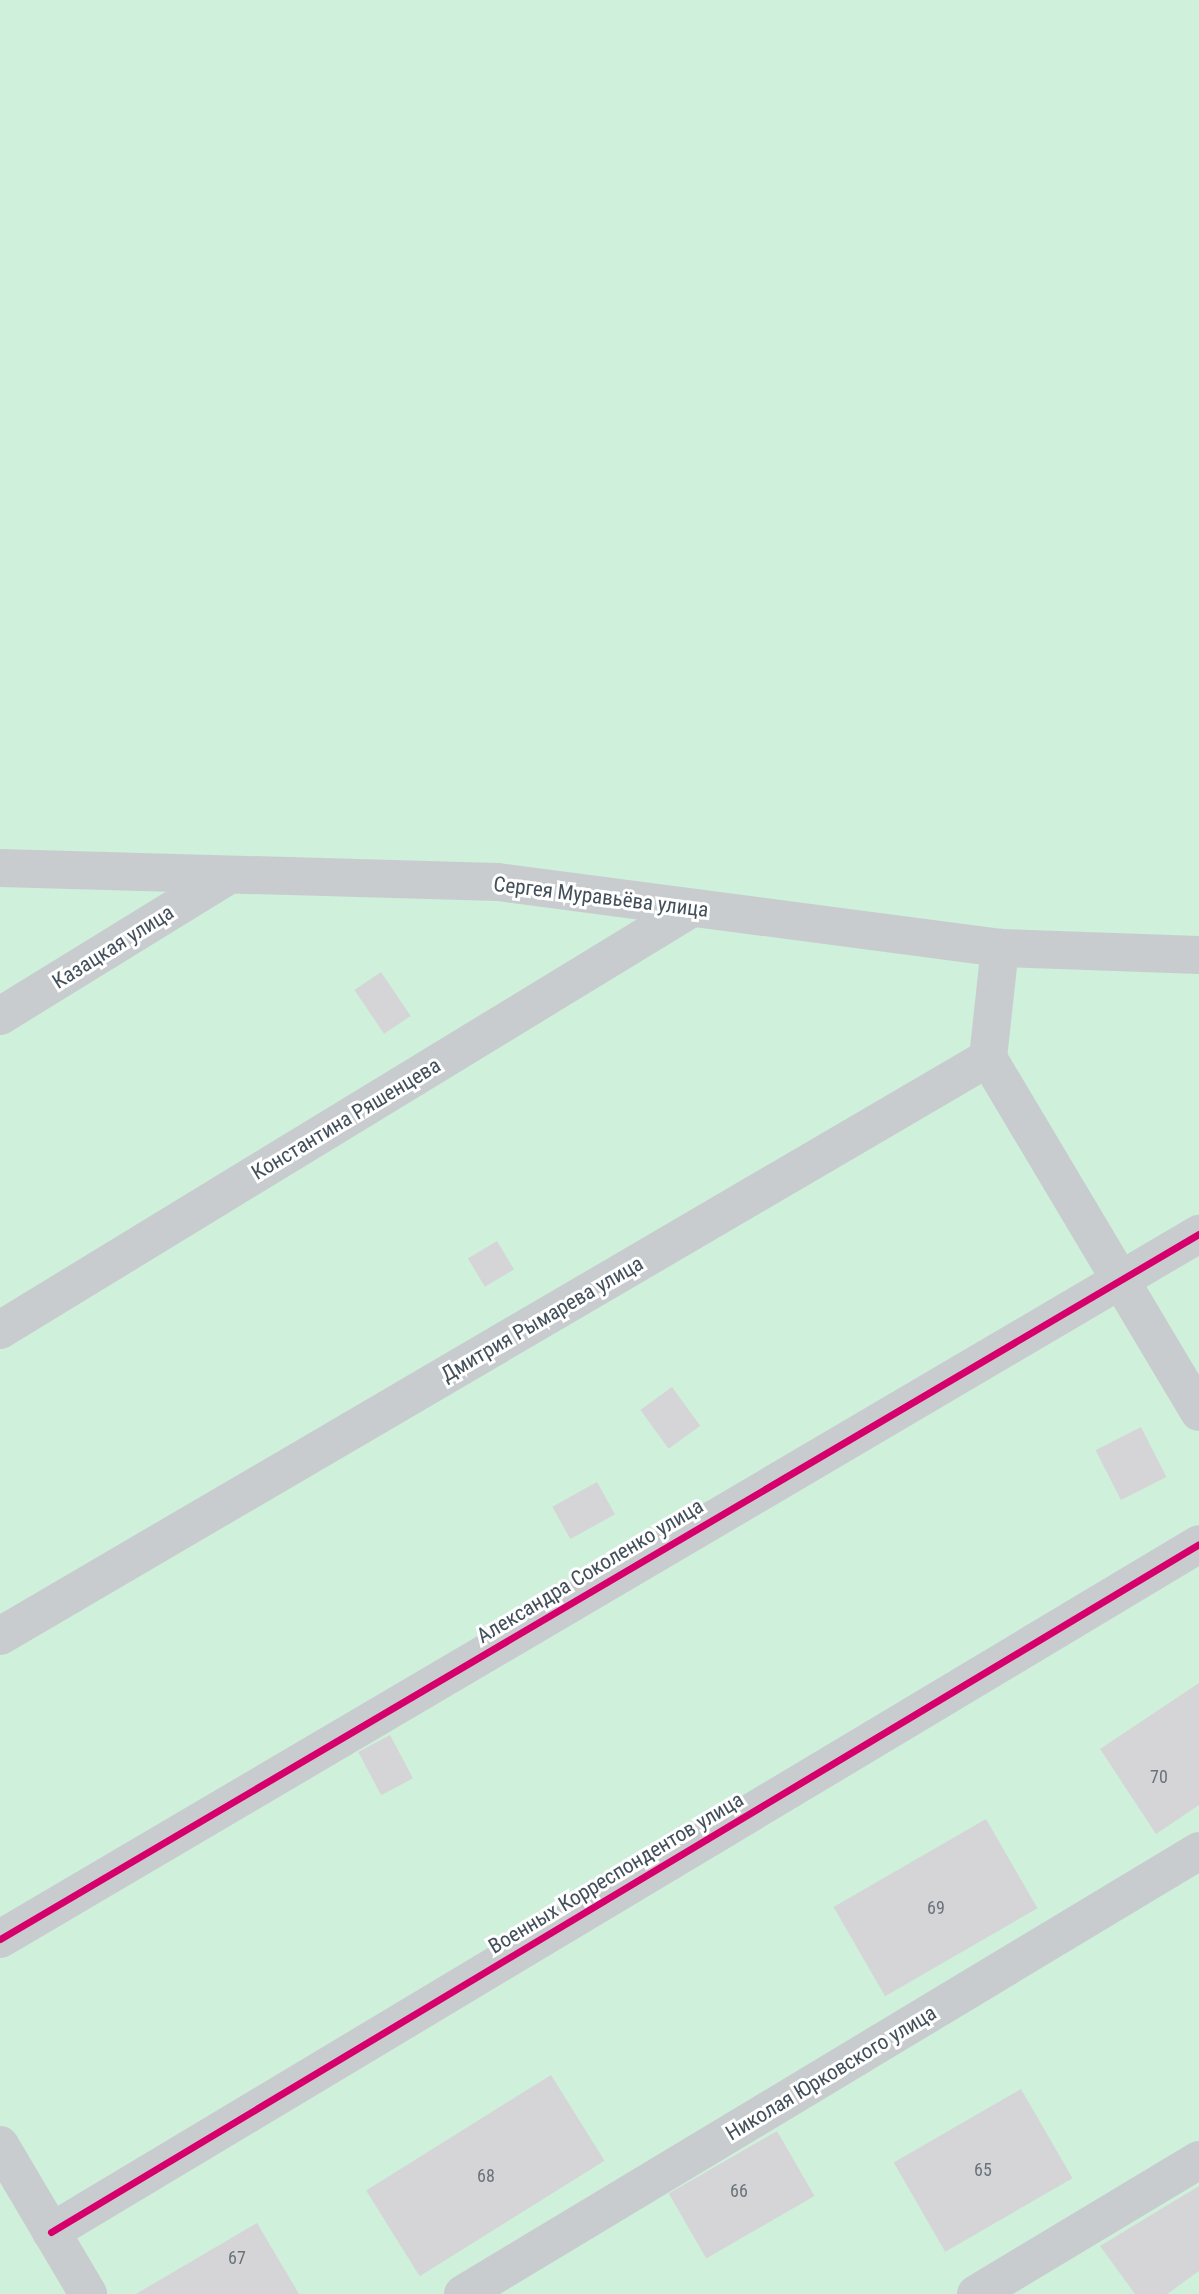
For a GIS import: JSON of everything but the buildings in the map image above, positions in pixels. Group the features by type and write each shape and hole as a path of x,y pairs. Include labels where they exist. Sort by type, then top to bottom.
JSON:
{"street":[{"name":"Сергея Муравьёва улица","path":"0,868 226,877 498,882 1000,948 1199,955"},
{"name":"Казацкая улица","path":"0,1016 226,877"},
{"name":"Константина Ряшенцева","path":"0,1330 692,908"},
{"path":"1000,948 988,1058 1123,1278 1199,1412"},
{"name":"Дмитрия Рымарева улица","path":"0,1636 988,1058"},
{"name":"Александра Соколенко улица","path":"0,1939 1199,1234"},
{"name":"Военных Корреспондентов улица","path":"51,2232 1199,1544"},
{"name":"Николая Юрковского улица","path":"463,2294 1199,1851"},
{"path":"0,2145 88,2294"},
{"path":"976,2294 1199,2160"}],"green space":[{"path":"0,0 1199,0 1199,2294 0,2294"}],"cycle path":[{"path":"0,1939 1199,1234"},
{"path":"51,2232 1199,1544"}]}
